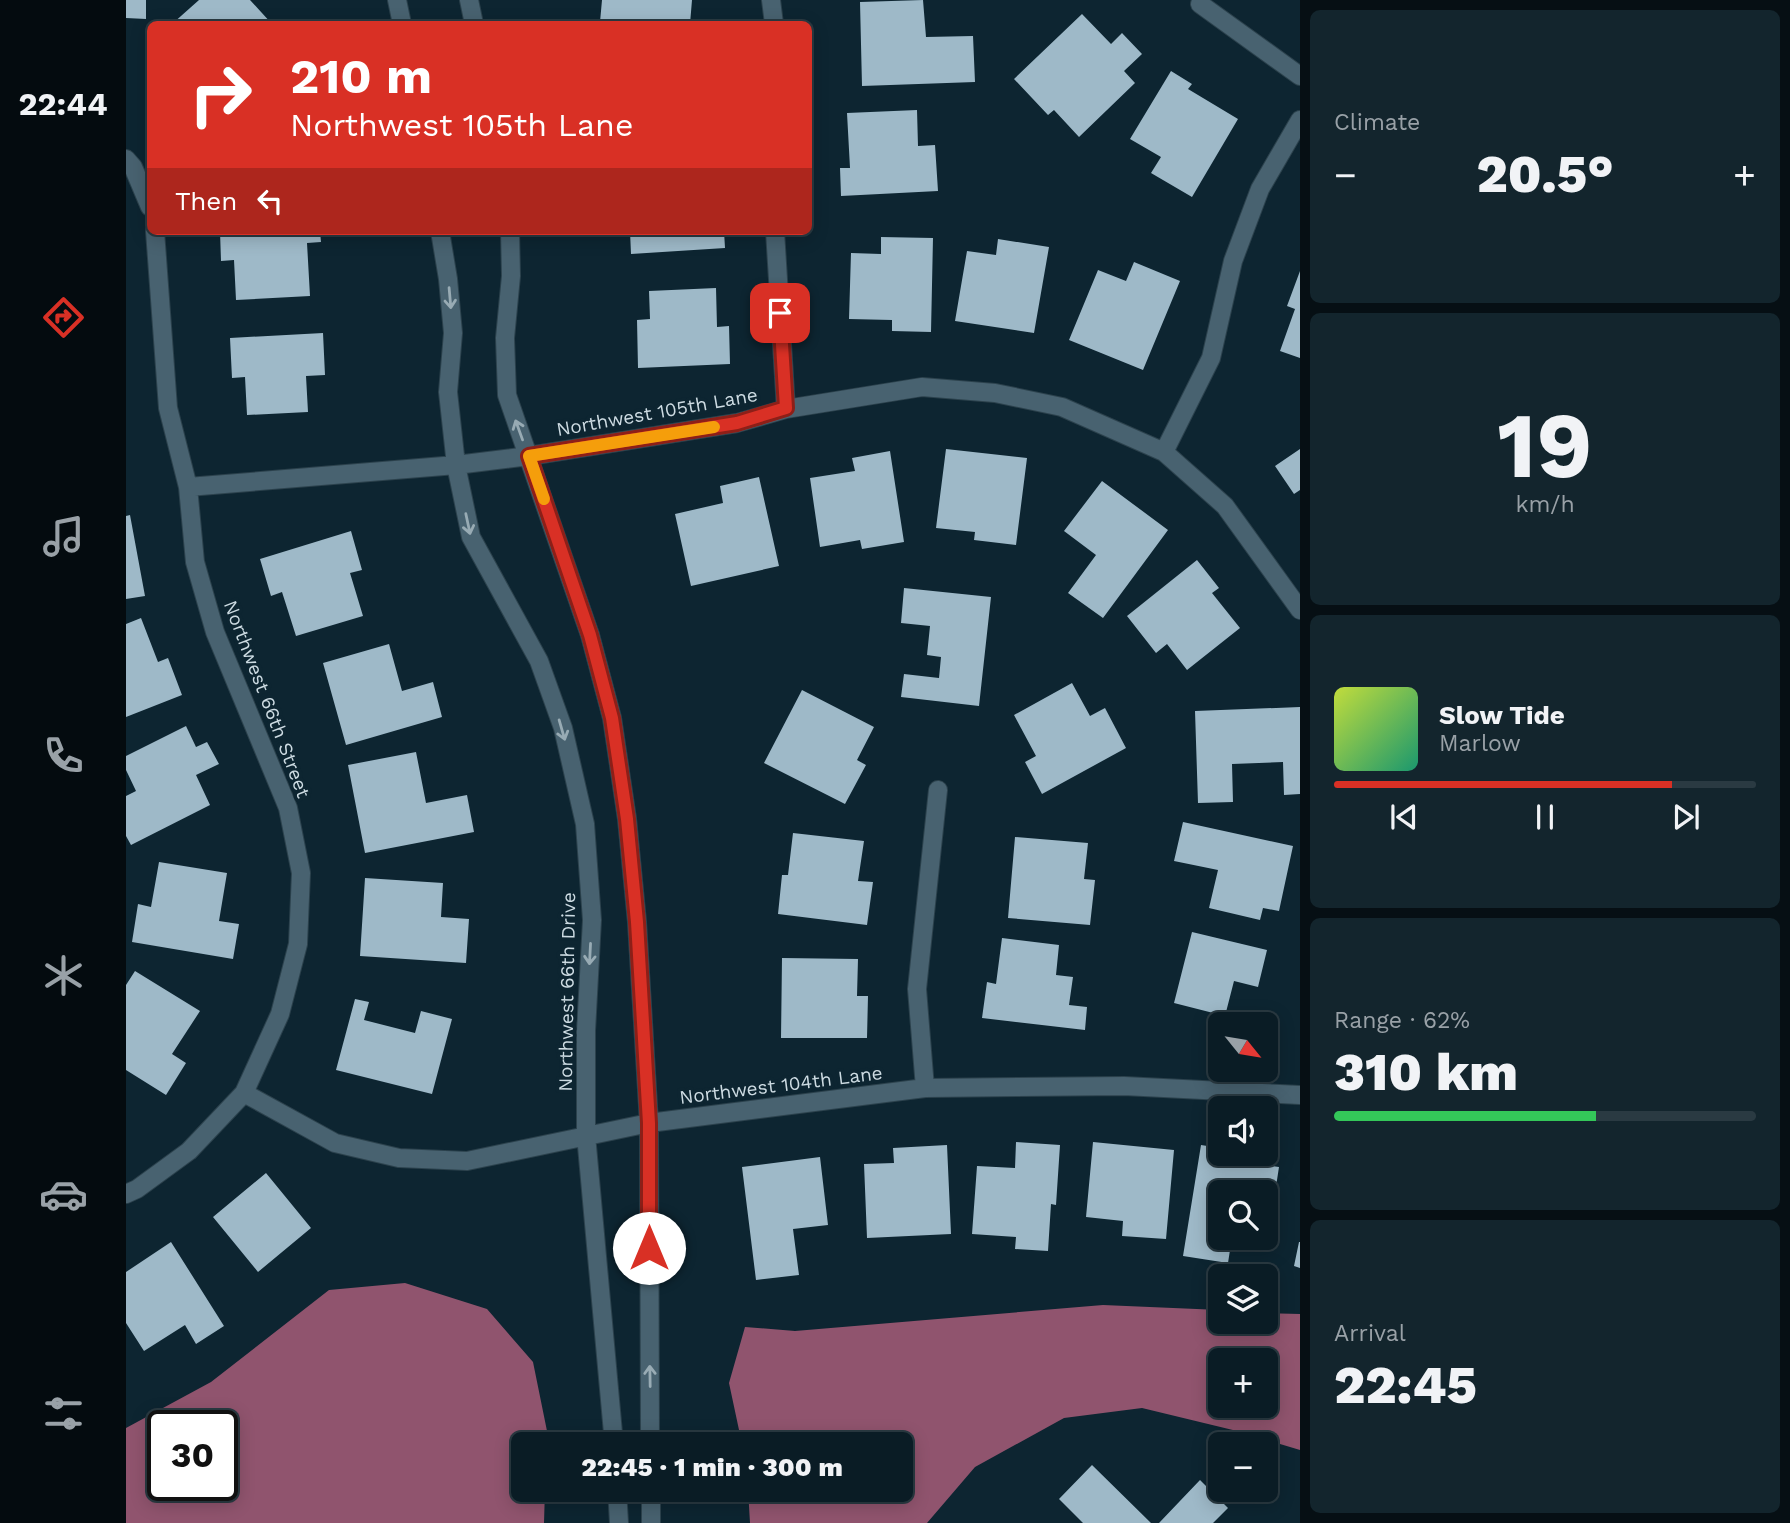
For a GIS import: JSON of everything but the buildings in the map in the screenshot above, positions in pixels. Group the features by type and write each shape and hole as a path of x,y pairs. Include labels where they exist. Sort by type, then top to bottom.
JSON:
{"street":[{"path":"397,0 401,21"},
{"path":"469,0 473,21"},
{"path":"771,0 774,21"},
{"path":"1200,4 1300,76"},
{"path":"1164,452 1211,358 1233,261 1260,189 1300,120"},
{"path":"126,159 133,167 147,200"},
{"name":"Northwest 66th Street","path":"126,1194 137,1189 188,1151 244,1093 280,1014 298,944 301,873 288,808 215,632 195,562 188,487 168,408 155,235"},
{"name":"Northwest 66th Drive","path":"441,235 449,279 453,333 448,392 456,466 471,537 539,661 563,728 585,824 592,920 586,1031 586,1135 613,1432"},
{"path":"510,235 505,338 507,395 590,635 612,718 627,819 637,922 649,1123 650,1432"},
{"path":"775,235 786,408"},
{"name":"Northwest 105th Lane","path":"188,487 456,466 737,423 786,408 922,387 995,393 1062,407 1164,452 1225,506 1300,610"},
{"path":"925,1088 917,989 938,790"},
{"name":"Northwest 104th Lane","path":"244,1093 335,1143 399,1158 467,1161 649,1123 925,1088 1124,1086 1299,1089"},
{"path":"618,1502 620,1523"},
{"path":"651,1502 651,1523"}],"shaded area":[{"path":"405,1283 487,1309 533,1362 547,1432 511,1432 511,1502 545,1502 544,1523 126,1523 126,1428 147,1417 147,1501 238,1501 238,1410 159,1410 211,1382 329,1290"},
{"path":"1103,1305 1208,1309 1208,1334 1278,1334 1278,1313 1300,1314 1300,1450 1278,1443 1278,1432 1240,1432 1142,1408 1064,1418 975,1467 927,1523 750,1523 749,1502 913,1502 913,1432 739,1432 729,1383 745,1327 795,1331"}],"slow traffic":[{"path":"544,499 529,456 714,427"}],"route":[{"path":"649,1248 649,1123 637,922 627,819 612,718 590,635 529,456 737,423 786,408 780,313"}]}
